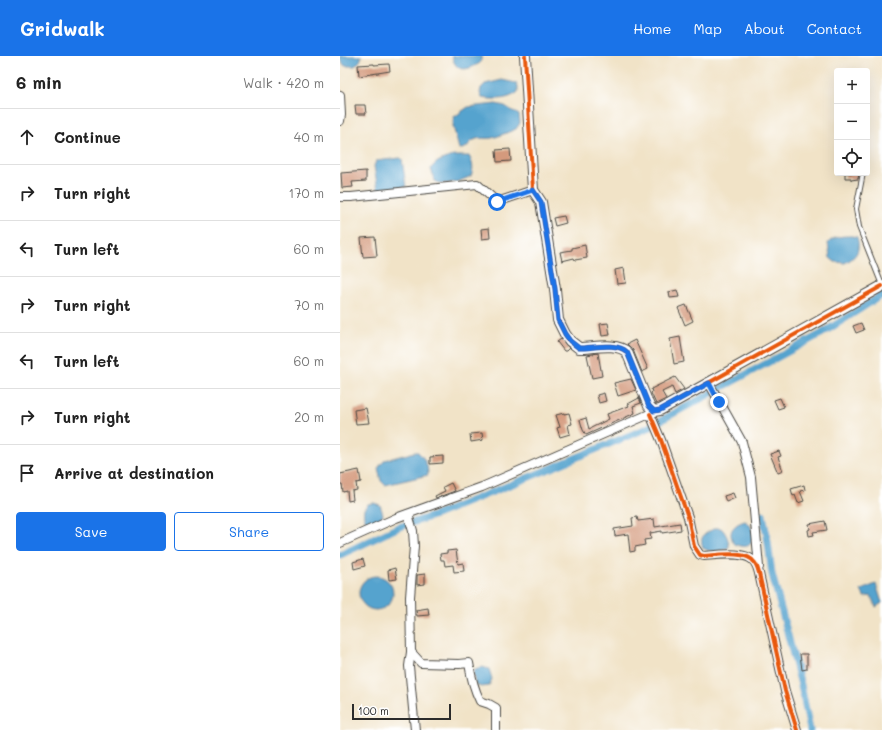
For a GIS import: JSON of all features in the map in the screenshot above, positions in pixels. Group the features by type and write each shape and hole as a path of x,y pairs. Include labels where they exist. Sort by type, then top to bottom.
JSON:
{"street":[{"path":"525,56 533,190 541,202 555,289 558,320 570,341 579,348 617,346 623,348 627,352 652,410 688,517 694,546 700,556 730,554 745,555 755,562 760,576"},
{"path":"340,95 340,121"},
{"path":"340,197 477,184 497,202 533,190"},
{"path":"340,543 408,514 482,487 653,413 882,285"},
{"path":"709,383 742,442 751,477 760,576 785,691 797,730"},
{"path":"408,514 413,531 414,546 410,597 411,652 409,666 415,730"},
{"path":"411,652 421,664 469,663 470,676 480,701 496,708 496,730"}],"lane":[{"path":"862,176 856,209 859,227 882,285"}],"water":[{"path":"340,56 362,56 360,61 355,66 345,66 340,60"},
{"path":"452,56 482,56 480,63 467,69 463,69 456,66"},
{"path":"502,80 516,83 518,92 510,97 501,99 482,98 480,93 481,88 485,84"},
{"path":"496,104 505,106 519,115 520,123 516,129 492,138 476,139 465,148 459,149 453,126 454,117 468,107"},
{"path":"454,156 469,156 473,166 471,176 448,183 439,183 435,181 431,169 433,166 441,160"},
{"path":"402,159 406,187 378,190 374,166 376,161"},
{"path":"842,236 857,237 858,242 858,250 855,256 845,263 835,262 830,258 828,243 830,241"},
{"path":"418,452 427,465 428,475 385,485 381,481 378,468 385,460"},
{"path":"374,503 380,505 383,514 379,522 370,525 364,518 364,509 368,504"},
{"path":"745,521 749,524 753,532 752,541 746,546 736,545 733,542 731,535 732,529 739,523"},
{"path":"715,528 721,528 724,532 728,539 729,547 723,550 709,551 703,548 702,538"},
{"path":"376,576 388,581 393,593 388,605 376,610 364,605 359,593 364,581"},
{"path":"876,584 882,603 876,607 871,596 864,597 861,590"},
{"path":"482,667 489,669 492,679 489,686 481,687 475,684 473,672 475,669"}],"building":[{"path":"389,64 390,71 359,76 358,65"},
{"path":"355,105 365,105 366,114 356,114"},
{"path":"510,149 511,161 497,162 496,150"},
{"path":"366,171 366,181 352,182 353,187 342,188 341,173"},
{"path":"845,176 858,176 858,179 851,180 851,178 845,178"},
{"path":"564,216 566,223 555,226 553,218"},
{"path":"489,228 490,238 482,239 481,229"},
{"path":"375,237 377,256 363,257 361,238"},
{"path":"585,245 587,258 575,260 574,258 562,261 560,252 572,250 572,248"},
{"path":"624,268 626,283 617,284 615,270"},
{"path":"677,290 679,297 670,298 669,292"},
{"path":"686,305 693,321 685,325 678,308"},
{"path":"608,323 610,335 602,336 600,324"},
{"path":"861,323 864,330 856,333 853,326"},
{"path":"680,337 684,362 674,364 670,339"},
{"path":"561,339 569,348 566,351 564,351 557,342"},
{"path":"635,340 648,369 642,372 633,350 627,344"},
{"path":"598,353 602,376 592,378 587,355"},
{"path":"675,377 684,389 675,394 672,387 662,392 666,399 656,404 651,393 651,389"},
{"path":"631,379 636,390 618,396 614,383"},
{"path":"604,393 606,401 599,403 597,395"},
{"path":"639,398 641,403 633,406 635,413 586,435 580,420 586,418 589,429 609,419 607,414 629,406 628,404"},
{"path":"780,398 784,407 778,409 774,400"},
{"path":"366,408 369,423 356,424 354,410"},
{"path":"569,413 572,424 568,425 570,434 560,437 557,428 560,427 556,415"},
{"path":"482,433 483,440 471,442 470,434"},
{"path":"779,451 781,456 778,457 783,471 778,473 770,454"},
{"path":"443,456 443,463 430,464 430,457"},
{"path":"359,470 361,482 356,483 357,490 352,491 353,500 348,501 347,491 343,492 342,484 340,484 340,474"},
{"path":"451,483 455,491 436,498 435,496 445,491 443,487"},
{"path":"804,485 805,490 800,491 804,501 798,503 795,495 793,496 791,489"},
{"path":"733,493 735,498 726,502 724,496"},
{"path":"637,517 638,521 654,519 655,527 680,523 681,530 650,533 651,539 644,540 645,545 635,547 635,551 630,552 628,534 615,536 614,529 633,526 632,518"},
{"path":"825,521 827,530 813,532 814,535 809,536 809,524"},
{"path":"456,550 458,564 463,563 464,571 454,572 453,565 445,566 444,560 441,560 440,554 447,553 447,551"},
{"path":"363,559 365,566 354,569 353,562"},
{"path":"395,568 397,579 389,580 388,570"},
{"path":"425,574 425,584 417,585 417,575"},
{"path":"428,608 429,615 417,616 416,610"},
{"path":"800,654 807,654 807,669 802,670"}],"waterway":[{"path":"340,555 399,527 436,515 645,429 821,334 882,295"},
{"path":"763,515 772,574 801,685 810,730"}],"cycle path":[{"path":"525,56 533,190 541,202 555,289 558,320 570,341 579,348 611,346 627,352 649,406 654,411 660,410 882,286"},
{"path":"650,414 661,440 688,517 694,546 700,555 732,554 746,556 757,566 785,691 797,730"}],"route":[{"path":"497,202 533,190 541,202 555,289 558,320 565,334 575,346 579,348 609,346 623,348 633,362 649,406 654,411 660,410 709,383 719,402"}]}
